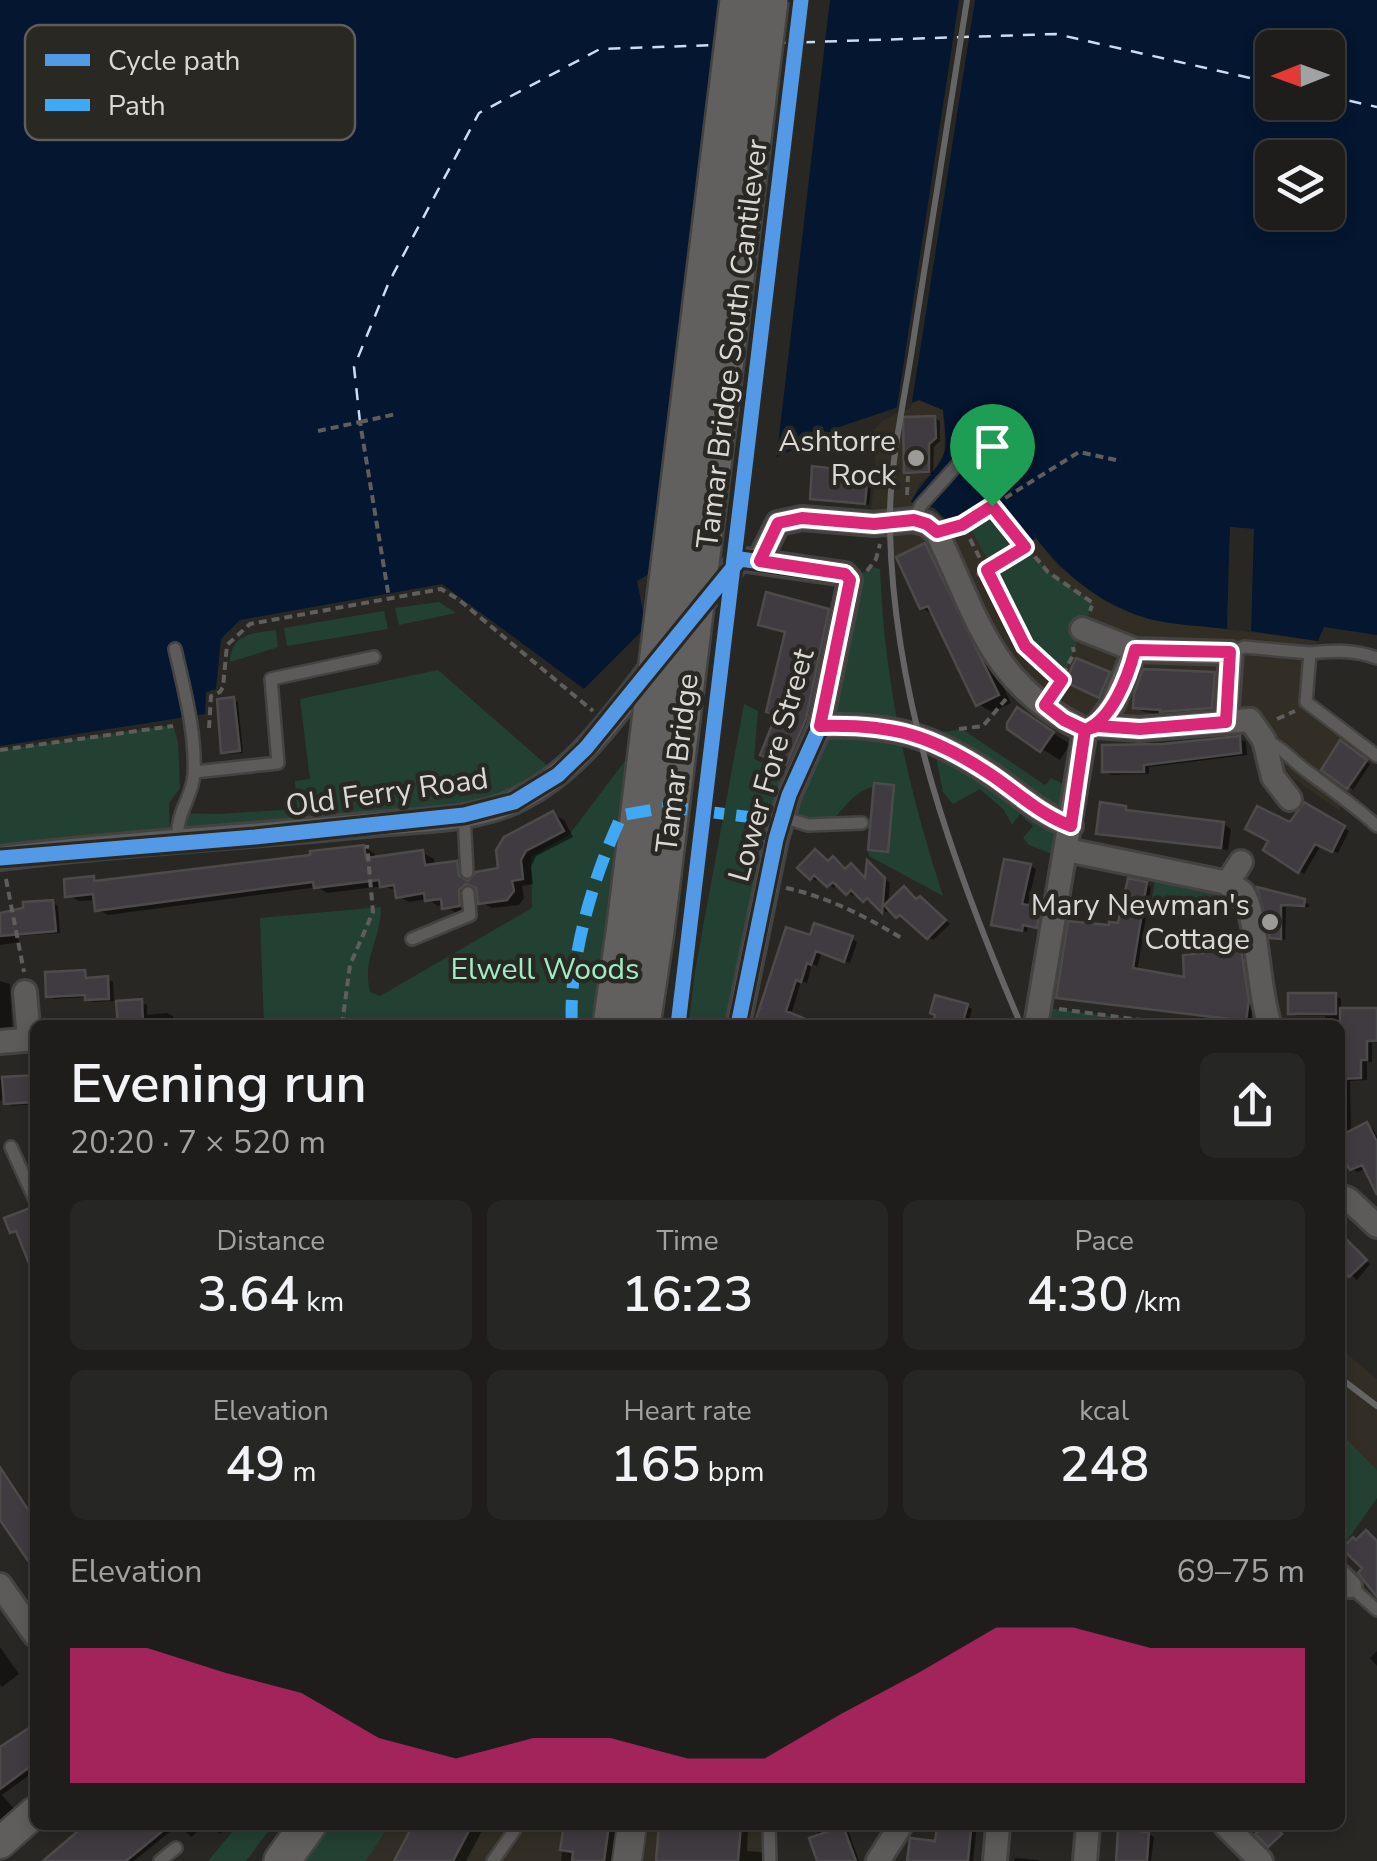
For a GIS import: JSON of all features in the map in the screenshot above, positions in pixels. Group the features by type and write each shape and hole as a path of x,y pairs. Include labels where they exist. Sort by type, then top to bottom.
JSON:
{"highway":[{"path":"642,1020 640,928 738,0"},
{"name":"Tamar Bridge","path":"640,928 770,0"},
{"path":"612,1020 640,928"},
{"path":"282,1861 304,1830"}],"main road":[{"path":"0,1843 30,1816"}],"street":[{"name":"Old Ferry Road","path":"0,858 464,815 514,802 558,775 608,723 740,559 760,561 778,523 802,518 884,524 914,520"},
{"path":"914,520 937,532 988,644 1019,684 1064,720 1091,728 1140,729 1226,722 1257,730 1273,776 1290,799"},
{"path":"760,561 845,574 850,580"},
{"name":"Lower Fore Street","path":"739,1020 782,817 820,726 850,580"},
{"path":"1077,639 1135,650 1230,652 1226,722"},
{"path":"1037,1020 1091,728 1113,704 1135,650"},
{"path":"820,726 856,725 933,740 1053,820 1069,838 1241,891 1249,906 1269,1020"},
{"path":"1228,884 1241,862"},
{"path":"26,992 30,1023"},
{"path":"0,1042 30,1039"},
{"path":"1345,1198 1377,1226"},
{"path":"0,1585 30,1628"},
{"path":"627,1861 631,1830"},
{"path":"878,1861 898,1830"},
{"path":"995,1861 998,1830"},
{"path":"1085,1861 1088,1830"},
{"path":"1230,1830 1261,1861"}],"lane":[{"path":"914,520 921,504 957,465"},
{"path":"937,532 962,525 992,506"},
{"path":"1230,652 1244,647 1310,653 1360,652 1377,658"},
{"path":"176,648 194,772 179,813 178,842"},
{"path":"1310,653 1306,702 1377,756"},
{"path":"194,772 278,763 270,679 374,657"},
{"path":"1257,730 1377,826"},
{"path":"464,815 467,872"},
{"path":"782,817 808,825 862,824"},
{"path":"412,939 470,915 468,893"},
{"path":"11,1148 30,1189"},
{"path":"1345,1581 1377,1610"},
{"path":"494,1861 512,1830"},
{"path":"768,1830 770,1861"},
{"path":"160,1861 176,1848"}],"path":[{"path":"318,431 396,414"},
{"path":"360,422 390,598"},
{"path":"1080,595 1048,572 992,506 1079,452 1121,461"},
{"path":"850,580 872,567 884,524"},
{"path":"962,525 1025,646 1062,680"},
{"path":"960,585 1025,547"},
{"path":"1045,705 1062,680 1077,639"},
{"path":"915,735 983,726 1019,684"},
{"path":"1257,730 1306,702"},
{"path":"343,1020 350,965 373,912 365,825"},
{"path":"767,884 807,892 872,920 903,939"},
{"path":"10,896 23,962"},
{"path":"1054,1009 1139,1020"}],"shaded area":[{"path":"919,400 943,410 945,452 933,472 920,483 912,502 934,508 992,495 1018,530 1023,527 1036,538 1057,565 1102,599 1149,619 1318,641 1310,653 1306,702 1373,754 1339,810 1293,778 1250,721 1074,725 1045,705 959,586 950,595 920,609 871,509 876,470 873,431"},
{"path":"1345,1352 1377,1379 1377,1470 1345,1437"},
{"path":"387,1830 769,1830 770,1861 366,1861"}],"green space":[{"path":"990,511 1014,550 990,564 969,525"},
{"path":"1025,547 1052,575 1093,603 1062,680 1025,646 987,570"},
{"path":"873,567 880,569 892,694 919,816 943,896 869,856 868,850 888,852 893,785 864,790 829,825 782,817 739,1020 686,1020 744,704 758,711 754,759 797,776 850,580"},
{"path":"439,602 456,613 399,625 395,608"},
{"path":"384,611 388,629 287,646 284,628"},
{"path":"276,630 278,647 230,662 239,640"},
{"path":"438,670 558,775 517,800 178,842 179,813 297,809 295,781 310,779 300,699"},
{"path":"173,725 178,742 180,788 169,803 170,843 0,858 0,750"},
{"path":"962,729 1045,785 1051,778 1077,791 1065,859 1029,845 1023,838 1033,826 1020,814 1012,825 1004,810 980,789 953,804 943,792 933,741 918,736"},
{"name":"Elwell Woods","path":"631,753 595,1020 264,1020 260,918 381,907 368,969 370,992 380,996 532,908 531,857 569,835"},
{"path":"1157,870 1223,882 1250,911 1190,903 1185,916 1149,913"},
{"path":"1048,1008 1140,1020 1047,1020"},
{"path":"1345,1437 1377,1470 1377,1498 1345,1544"},
{"path":"234,1830 269,1830 246,1861 208,1861"},
{"path":"328,1830 387,1830 366,1861 304,1861"}],"water":[{"path":"0,0 1377,0 1377,635 1324,627 1318,641 1251,631 1253,529 1230,527 1227,629 1149,619 1100,597 1072,576 1036,538 1031,541 1023,528 1018,531 992,495 948,522 934,508 911,502 942,459 946,443 943,410 919,400 842,426 779,456 718,474 664,565 637,581 646,627 584,689 442,584 240,620 221,639 216,689 206,692 205,714 0,746"}],"pier":[{"path":"738,0 830,0 776,462 721,478"},
{"path":"959,0 975,0 911,408 896,413"},
{"path":"1230,527 1254,529 1251,631 1246,631 1249,533 1235,532 1232,630 1227,629"}],"building":[{"name":"Ashtorre Rock","path":"935,416 936,438 929,444 929,472 904,473 903,417"},
{"path":"812,466 868,473 865,504 810,499"},
{"path":"925,543 999,695 976,706 928,606 920,609 896,557"},
{"path":"766,592 829,609 806,719 786,765 760,755 776,715 766,712 785,632 758,625"},
{"path":"1076,658 1110,672 1099,698 1065,682"},
{"path":"1143,669 1215,672 1212,708 1160,712 1133,708"},
{"path":"234,697 240,751 221,753 217,699"},
{"path":"1017,707 1054,732 1040,752 1007,729"},
{"path":"1240,736 1241,753 1144,765 1144,772 1102,772 1102,745"},
{"path":"1340,740 1367,760 1347,789 1321,770"},
{"path":"874,783 894,785 888,852 868,850"},
{"path":"1100,802 1126,806 1126,810 1224,822 1221,848 1096,834"},
{"path":"1304,802 1345,826 1332,852 1315,844 1298,873 1263,850 1268,841 1245,829 1257,806 1290,822"},
{"path":"553,811 564,831 526,851 521,860 523,879 512,881 514,891 507,900 478,904 476,888 466,884 459,890 460,906 442,909 441,899 425,901 424,893 396,898 394,885 380,887 379,880 314,888 313,882 95,911 93,894 65,897 64,879 94,876 94,881 364,845 366,858 423,850 425,865 457,861 459,876 468,881 476,872 498,868 496,850 504,837"},
{"path":"815,849 828,861 833,856 845,869 851,863 865,878 867,860 885,878 882,913 867,898 863,902 851,890 846,895 833,882 827,887 814,875 810,880 797,868"},
{"path":"1004,859 1031,864 1022,904 1040,907 1037,928 1023,925 1022,931 991,925"},
{"path":"1128,878 1147,882 1133,968 1184,977 1183,955 1241,949 1249,1000 1246,1020 1056,998 1068,921 1118,923"},
{"path":"904,886 946,920 927,939 884,905"},
{"path":"1257,887 1305,899 1304,906 1281,905 1281,939 1270,938"},
{"path":"53,900 56,931 0,936 0,913 23,908 23,902"},
{"path":"814,923 853,936 844,962 816,951 801,982 796,980 786,1011 808,1020 756,1020 786,927 810,935"},
{"path":"85,970 86,978 108,976 109,999 85,1000 85,995 46,997 45,972"},
{"path":"1288,993 1336,993 1336,1014 1288,1014"},
{"path":"935,995 968,1004 963,1020 934,1020 935,1015 930,1013"},
{"path":"142,999 143,1020 118,1020 116,1001"},
{"path":"1340,1008 1377,1008 1377,1041 1367,1041 1367,1060 1361,1060 1361,1078 1345,1079 1345,1020 1340,1020"},
{"path":"30,1075 30,1102 4,1104 2,1077"},
{"path":"1367,1122 1377,1142 1377,1195 1362,1165 1350,1170 1345,1162 1345,1133"},
{"path":"30,1208 30,1266 16,1231 10,1233 4,1218"},
{"path":"1345,1238 1367,1260 1349,1277 1345,1273"},
{"path":"0,1467 30,1512 30,1564 0,1520"},
{"path":"1366,1530 1377,1541 1377,1597 1358,1573 1362,1568 1345,1552 1353,1537 1356,1540"},
{"path":"30,1727 30,1767 0,1789 0,1747"},
{"path":"79,1830 164,1830 126,1861 43,1861"},
{"path":"410,1830 469,1830 453,1861 394,1861"},
{"path":"563,1830 608,1830 604,1861 572,1861 573,1852 560,1850"},
{"path":"659,1830 741,1830 738,1861 656,1861"},
{"path":"844,1830 856,1861 817,1861 809,1838"},
{"path":"936,1830 971,1830 968,1861 907,1861 910,1838 935,1841"},
{"path":"1118,1830 1149,1832 1147,1861 1116,1861"},
{"path":"1259,1830 1278,1830 1282,1834 1268,1847 1255,1834"}],"ferry route":[{"path":"781,43 1056,34 1255,79"},
{"path":"360,422 354,367 389,282 479,113 600,49 718,45"},
{"path":"1345,100 1377,107"}],"railway":[{"path":"967,0 898,433 890,531 903,658 932,784 973,906 1019,1020"},
{"path":"1345,1382 1377,1406"}],"marked path":[{"path":"572,1020 574,973 585,918 622,815 670,807 780,821"}],"cycle path":[{"name":"Tamar Bridge South Cantilever","path":"679,1020 801,0"},
{"name":"Tamar Bridge South Cantilever","path":"0,858 464,815 514,802 558,775 586,748 740,559 845,574 850,580 820,726 789,795 776,839 739,1020"}],"place":[{"name":"Ashtorre Rock","path":"916,458"},
{"name":"Mary Newman's Cottage","path":"1270,922"}],"route":[{"path":"992,506 962,525 937,532 927,524 905,519 884,524 802,518 778,523 760,561 845,574 850,580 820,726 894,729 933,740 996,778 1053,820 1071,826 1085,730 1097,726 1113,704 1135,650 1230,652 1226,722 1140,729 1097,726 1085,730 1064,720 1045,705 1062,680 1025,646 987,570 1025,547 992,506"}]}
